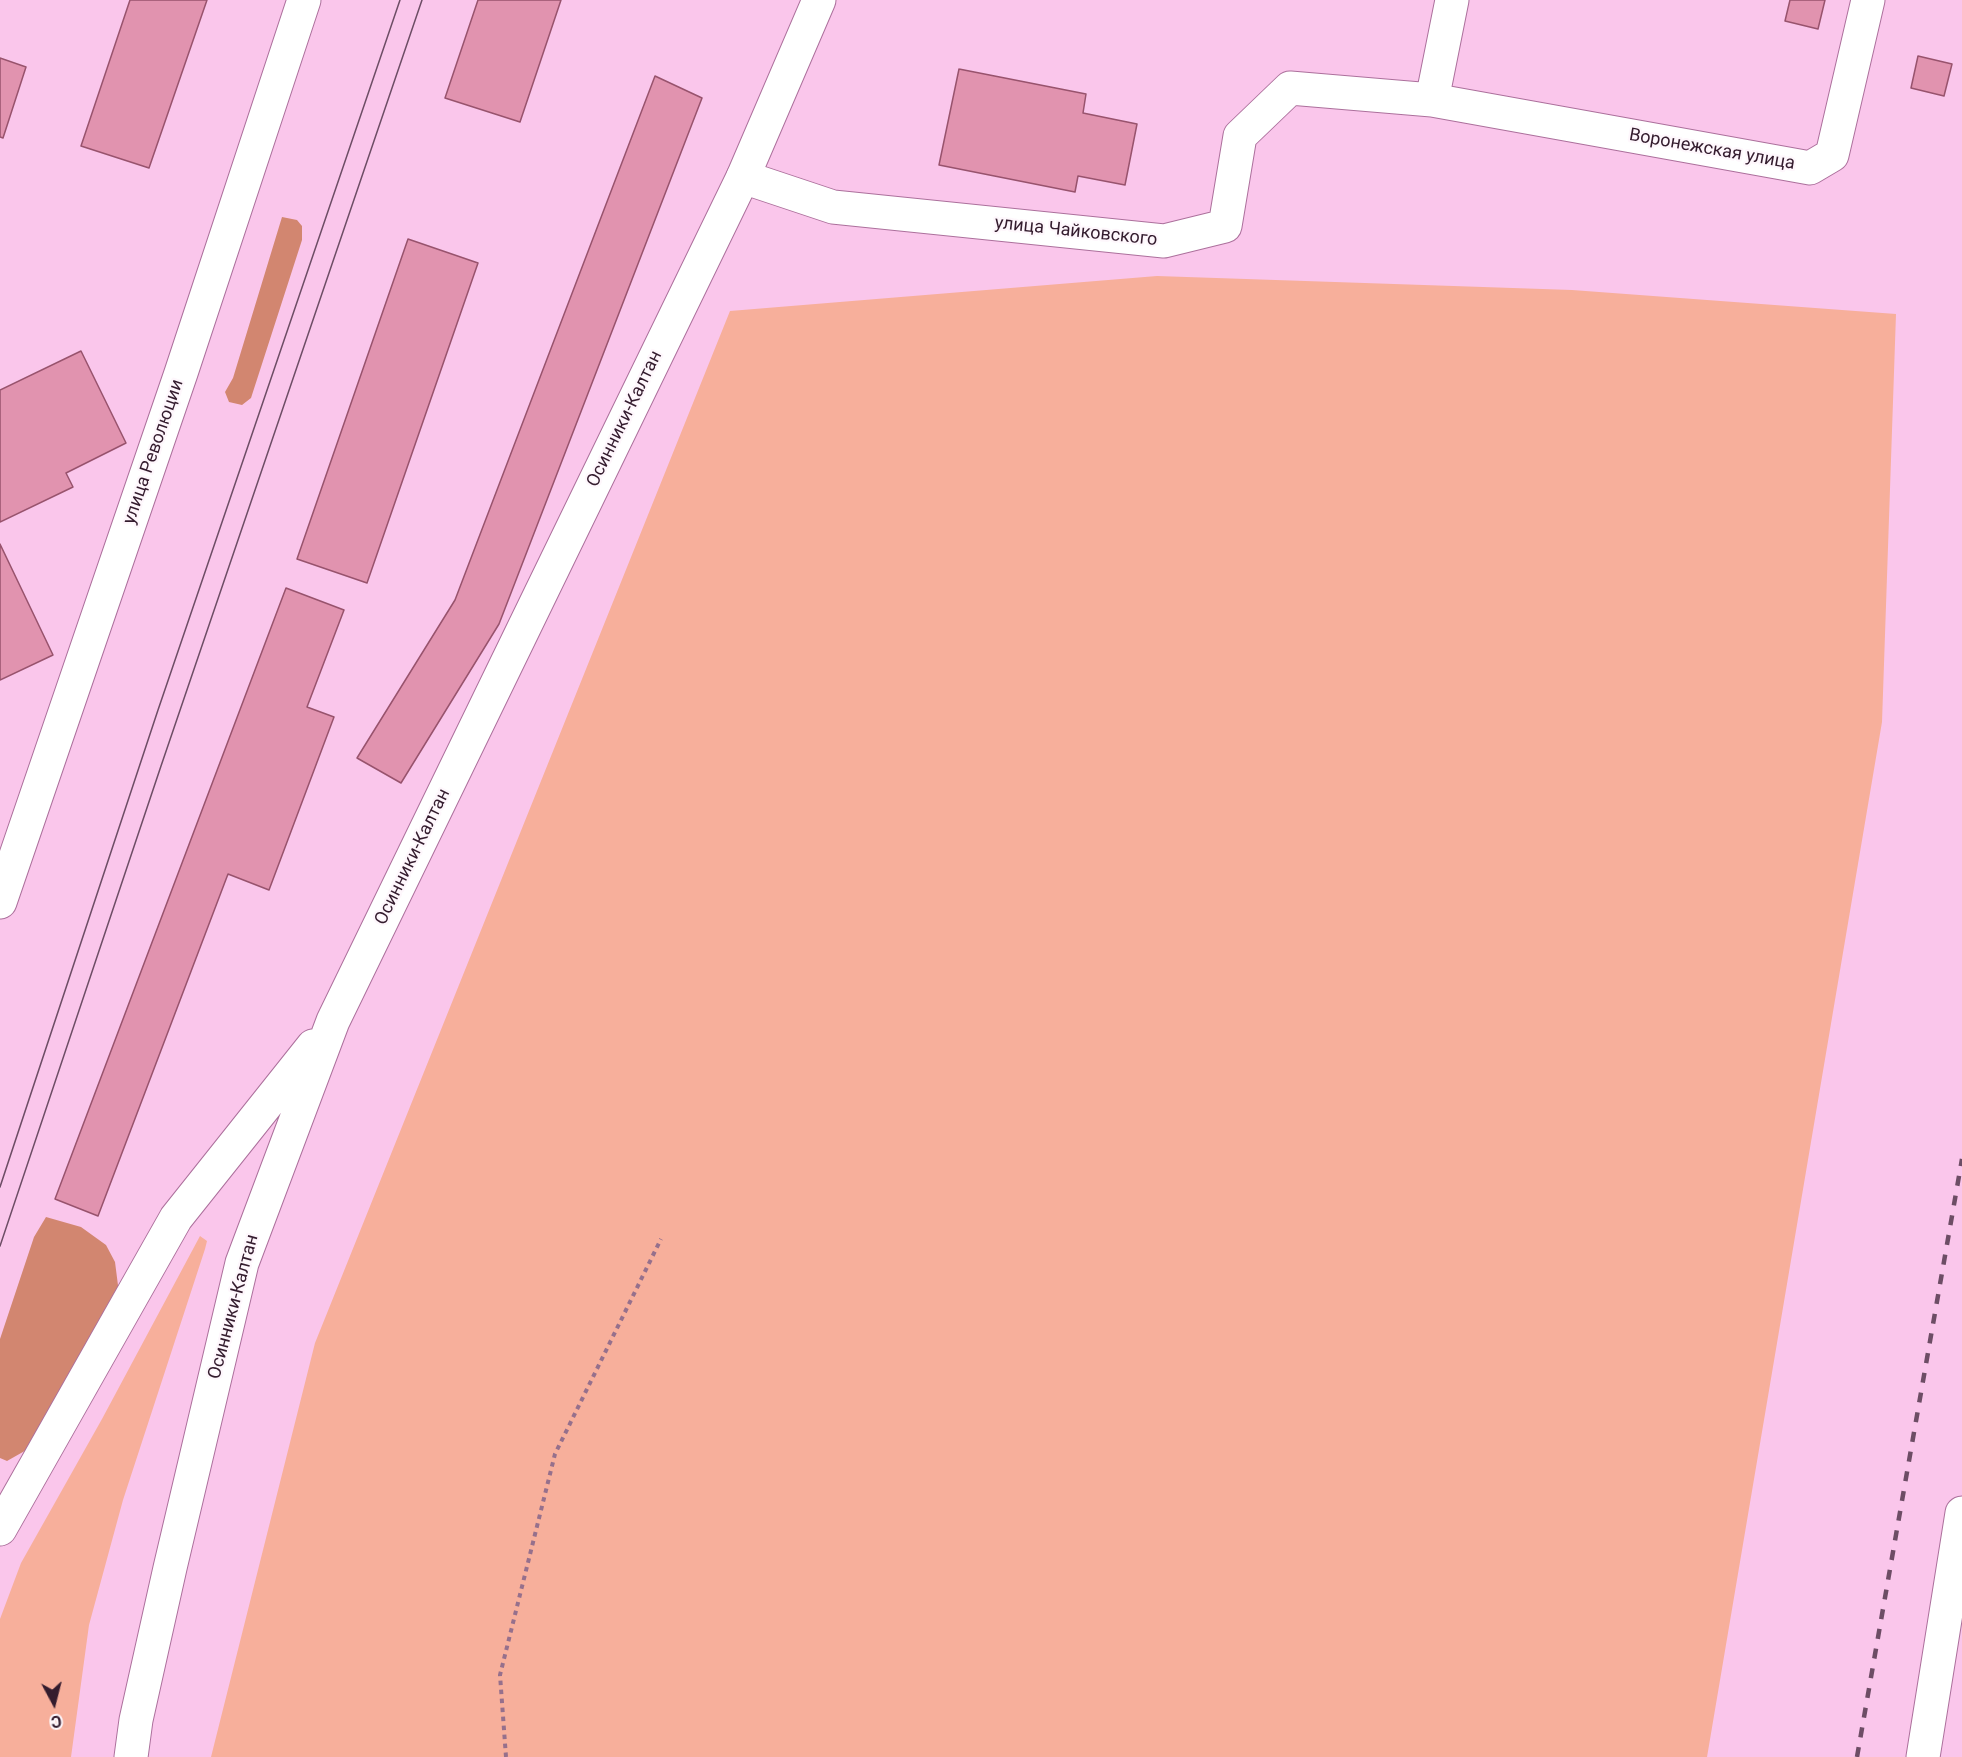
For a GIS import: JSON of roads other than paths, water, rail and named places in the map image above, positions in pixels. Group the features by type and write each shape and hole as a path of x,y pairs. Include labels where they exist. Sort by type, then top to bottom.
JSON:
{"street":[{"name":"улица Революции","path":"0,902 177,384 304,0"},
{"name":"Осинники-Калтан","path":"131,1757 136,1720 170,1568 242,1263 333,1021 743,177 819,0"},
{"path":"1432,100 1452,0"},
{"name":"Воронежская улица","path":"1432,100 1810,168 1832,155 1868,0"},
{"name":"улица Чайковского","path":"743,177 833,207 1164,241 1225,226 1240,136 1290,88 1432,100"},
{"path":"0,1529 176,1218 333,1021"},
{"path":"1923,1757 1962,1513"}],"tram line":[{"path":"0,1187 158,710 400,0"},
{"path":"0,1246 422,0"}],"railway":[{"path":"1857,1757 1962,1159"}]}
